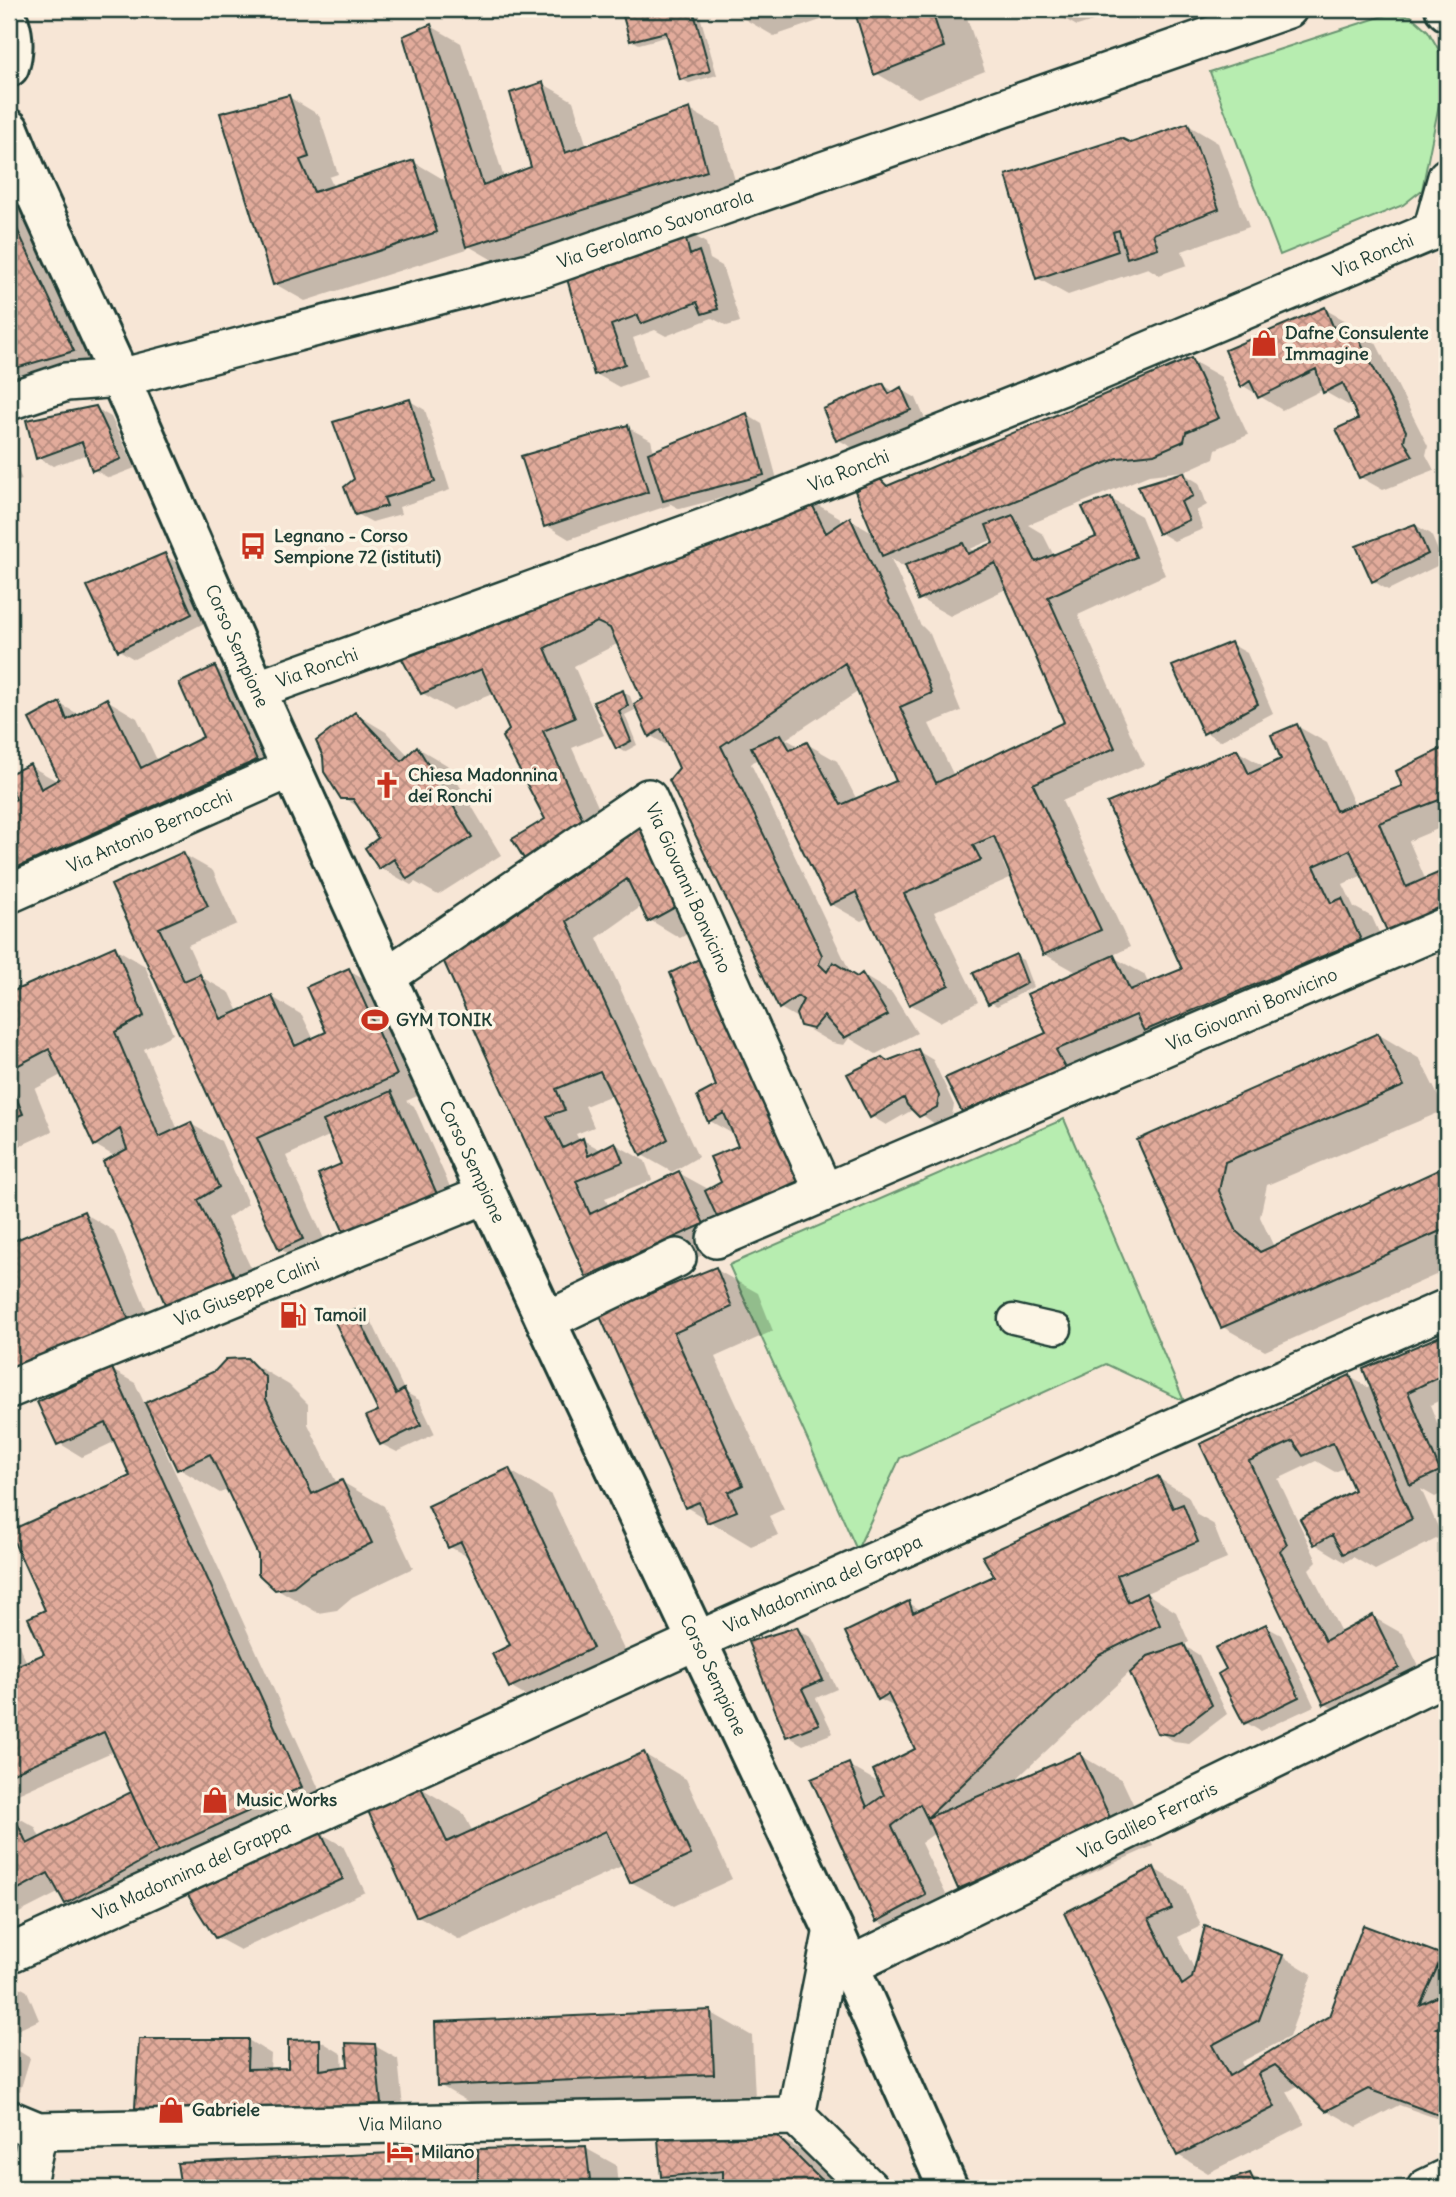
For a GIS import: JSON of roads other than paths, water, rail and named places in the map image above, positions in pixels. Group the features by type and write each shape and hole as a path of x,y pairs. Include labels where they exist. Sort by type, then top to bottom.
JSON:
{"main road":[{"path":"9,23 13,36 13,56 9,66"},
{"name":"Corso Sempione","path":"9,129 256,690 386,977 545,1321 833,1929 948,2188"}],"street":[{"name":"Via Gerolamo Savonarola","path":"9,401 66,382 120,378 544,268 1288,9"},
{"name":"Via Ronchi","path":"256,690 712,525 1440,234 1447,177"},
{"name":"Via Antonio Bernocchi","path":"9,894 292,768"},
{"name":"Via Giovanni Bonvicino","path":"386,977 648,798 824,1192"},
{"name":"Via Giovanni Bonvicino","path":"716,1239 1447,926"},
{"name":"Via Giuseppe Calini","path":"9,1389 487,1194"},
{"path":"545,1321 677,1258"},
{"name":"Via Madonnina del Grappa","path":"9,1954 696,1641 1235,1399 1447,1308"},
{"path":"1013,1319 1057,1329"},
{"name":"Via Galileo Ferraris","path":"849,1966 1447,1675"},
{"path":"833,1929 796,2116 869,2188"},
{"name":"Via Milano","path":"23,2125 796,2116"},
{"path":"23,2125 26,2188"},
{"path":"1426,2188 1447,2178"}],"place":[{"name":"Dafne Consulente Immagine","path":"1264,343"},
{"name":"Legnano - Corso Sempione 72 (istituti)","path":"253,546"},
{"name":"Chiesa Madonnina dei Ronchi","path":"387,785"},
{"name":"GYM TONIK","path":"375,1020"},
{"name":"Tamoil","path":"293,1315"},
{"name":"Music Works","path":"215,1800"},
{"name":"Gabriele","path":"171,2110"},
{"name":"Milano","path":"400,2152"}]}
